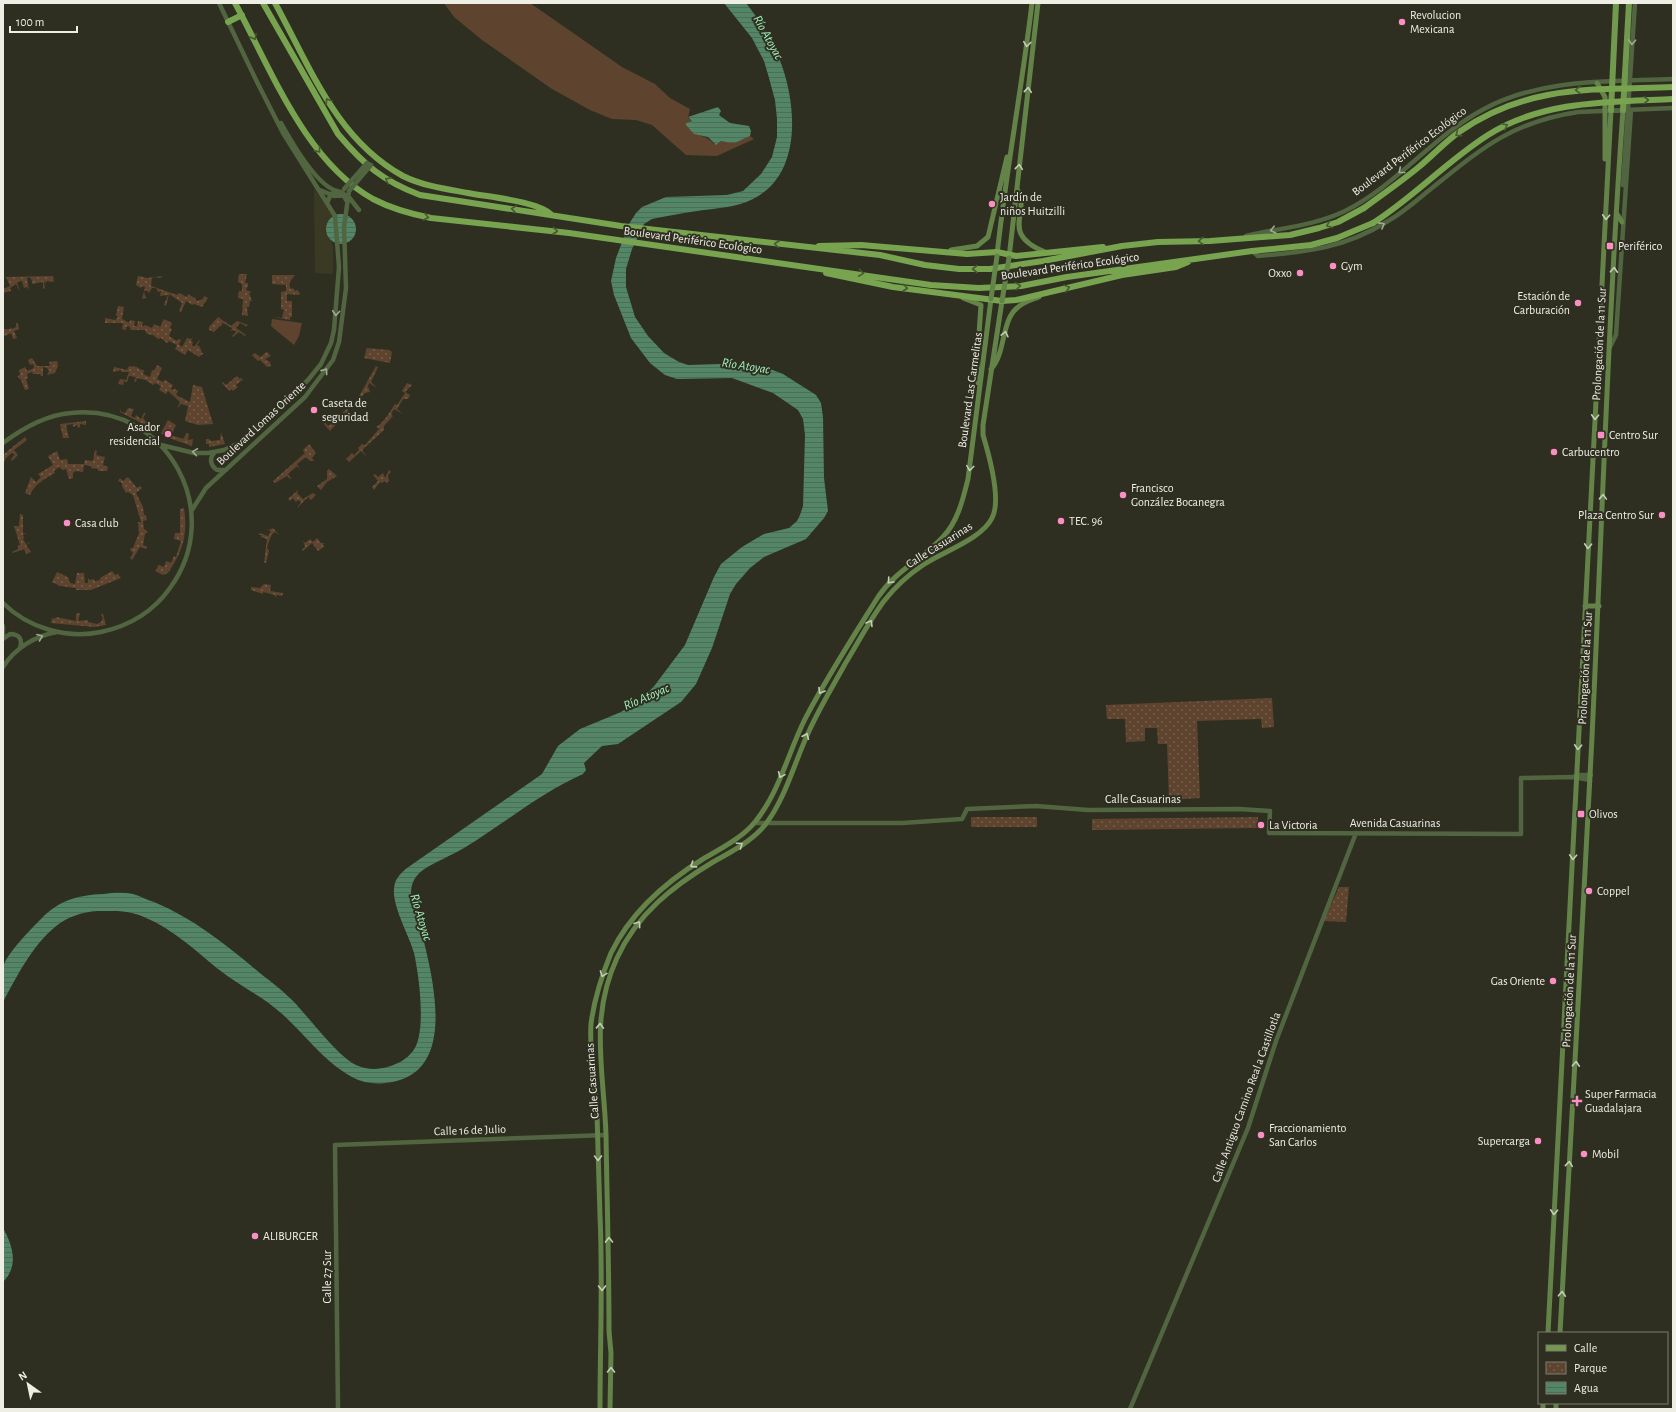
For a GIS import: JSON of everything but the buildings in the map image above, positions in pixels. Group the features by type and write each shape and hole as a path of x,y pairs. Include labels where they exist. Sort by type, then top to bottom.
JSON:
{"highway":[{"name":"Boulevard Periférico Ecológico","path":"235,3 293,113 309,139 329,164 343,178 373,198 409,213 431,218 569,233 931,284 979,288 1021,286 1067,277 1324,242 1373,223 1396,208 1465,152 1489,135 1509,124 1540,112 1573,105 1673,99"},
{"name":"Boulevard Periférico Ecológico","path":"263,3 338,134 359,158 376,174 420,195 621,226 689,235 880,255 925,265 959,269 990,269 1043,261 1122,246 1158,242 1230,240 1290,235 1319,228 1338,222 1364,208 1389,190 1459,132 1483,118 1521,101 1570,90 1673,86"},
{"path":"276,3 307,67 340,120 352,136 375,157 404,176 428,185 525,204 545,209 552,215"},
{"path":"229,22 242,15"},
{"path":"290,30 294,52 302,70"},
{"path":"802,247 861,245 920,251 1016,256 1085,247 1122,246"},
{"path":"802,266 893,287 1002,301 1016,300 1049,293 1122,275 1170,269 1195,259"}],"main road":[{"name":"Boulevard Las Carmelitas","path":"802,726 878,597 890,581 943,537 953,524 962,503 968,478 1010,154 1022,86 1032,3"},
{"path":"1002,301 1009,256 1038,3"},
{"name":"Prolongación de la 11 Sur","path":"1548,1332 1575,777 1608,178 1608,110 1612,82 1616,3"},
{"name":"Prolongación de la 11 Sur","path":"1560,1332 1591,778 1617,214 1627,110 1629,3"},
{"path":"1597,83 1605,97 1608,110"},
{"path":"920,251 960,250 977,246 985,241 991,232 1006,160 1010,154"},
{"path":"1017,189 1021,200 1018,219 1020,232 1029,244 1045,252"},
{"path":"1617,214 1622,222"},
{"path":"946,293 981,305 976,363 979,390"},
{"path":"991,369 998,361 1008,323 1016,308 1025,302 1049,293"},
{"name":"Calle Casuarinas","path":"610,1409 611,1353 609,1331 606,1135 599,1037 600,1016 610,974 623,947 644,915 669,891 685,879 748,840 766,823 785,787 815,719 858,643 884,602 900,584 916,570 975,536 987,526 992,518 996,501 983,435 984,414 1002,301"},
{"path":"914,560 911,567 916,570"},
{"path":"1585,606 1598,606"},
{"name":"Calle Casuarinas","path":"600,1409 602,1299 597,1135 591,1023 600,984 612,953 635,915 658,892 676,877 739,836 755,822 774,790 802,726"}],"street":[{"path":"219,3 286,132 319,180 332,190 347,193 360,210"},
{"path":"1627,82 1635,3"},
{"name":"Boulevard Lomas Oriente","path":"161,445 194,453 215,452 239,443 308,380 331,343 334,330 339,267 336,220 320,190 283,133 229,22"},
{"name":"Boulevard Periférico Ecológico","path":"1230,240 1282,228 1307,225 1346,210 1376,192 1454,128 1484,109 1506,99 1528,92 1566,85 1673,79"},
{"name":"Boulevard Periférico Ecológico","path":"1252,251 1258,256 1285,254 1314,251 1346,242 1389,221 1470,156 1512,130 1563,114 1608,110 1673,108"},
{"path":"1610,347 1616,336 1622,222 1624,211 1622,197 1627,110"},
{"path":"320,190 330,195 337,196 347,193 375,157"},
{"path":"327,202 330,195 338,191"},
{"name":"Boulevard Lomas Oriente","path":"192,510 206,488 305,397 333,360 339,342 346,288 344,219 347,193"},
{"path":"336,220 344,219"},
{"path":"337,238 344,237"},
{"path":"339,267 346,267"},
{"path":"338,288 346,288"},
{"path":"289,398 302,390 306,392 305,397"},
{"path":"3,603 19,616 32,623 59,632 77,634 110,630 132,622 153,608 166,595 184,565 190,544 192,510 182,475 173,459 161,445 141,430 111,416 72,413 46,419 26,428 4,442"},
{"path":"215,452 211,458 213,467 219,471 228,468"},
{"path":"3,626 3,639"},
{"path":"3,667 10,657 20,648 39,637 59,632"},
{"path":"3,639 10,634 18,636 22,644 20,648"},
{"path":"1575,777 1591,778"},
{"name":"Avenida Casuarinas","path":"1269,833 1521,834 1521,778 1575,777"},
{"name":"Calle Casuarinas","path":"766,823 902,823 962,819 968,809 1036,806 1088,810 1270,811 1269,833"},
{"path":"755,822 766,823"},
{"name":"Calle Antiguo Camino Real a Castillotla","path":"1130,1409 1248,1128 1276,1041 1356,833"},
{"name":"Calle 16 de Julio","path":"335,1145 606,1135"},
{"name":"Calle 27 Sur","path":"335,1145 338,1409"}],"shaded area":[{"path":"314,188 333,217 326,228 333,246 333,274 315,273"}],"green space":[{"path":"444,3 530,3 622,67 655,84 670,98 690,109 688,118 692,121 686,123 695,133 707,138 714,144 721,141 730,143 736,142 750,136 754,139 717,156 686,155 652,125 636,120 612,119 590,110 552,89 482,40 454,17"},
{"path":"239,274 247,274 245,283 248,283 248,287 246,290 252,292 249,293 252,301 250,301 249,307 247,307 248,316 242,315 243,299 238,298 239,291 242,291 242,284 238,282"},
{"path":"272,275 295,275 289,285 291,289 293,288 295,291 297,290 300,293 299,295 287,294 287,301 292,301 292,317 290,317 290,320 273,317 282,318 284,310 281,309 281,292 286,291 286,285 272,284"},
{"path":"53,276 54,282 44,282 45,288 43,289 43,282 32,284 30,277 27,278 29,290 27,287 24,288 22,281 17,282 20,292 16,284 10,288 11,291 3,293 3,289 10,286 6,277"},
{"path":"138,276 147,278 163,276 160,278 152,278 151,286 177,295 179,293 187,297 188,294 194,299 197,293 195,298 197,301 203,299 204,296 208,298 202,307 194,304 192,305 186,301 181,312 179,311 182,303 169,294 166,306 164,305 168,295 160,296 161,291 158,292 156,288 152,288 149,293 146,290 144,292 146,298 142,299 145,287 142,286 141,288 136,285"},
{"path":"118,306 124,307 122,319 129,323 130,320 135,321 134,326 137,326 138,321 143,322 142,327 145,325 152,328 154,324 160,327 164,319 172,323 170,328 172,329 169,336 177,341 178,339 181,340 184,335 179,344 182,347 187,338 191,339 193,337 191,341 193,342 192,345 194,347 201,338 197,345 200,347 202,353 204,353 199,357 188,350 185,355 175,349 177,345 169,341 167,343 161,338 158,339 153,335 147,334 145,330 131,330 129,326 126,327 126,330 122,329 123,323 105,323 105,318 115,320 118,317 116,315"},
{"path":"218,317 231,326 237,321 248,325 246,326 240,323 236,328 246,335 245,336 239,332 233,337 232,336 236,332 234,330 231,331 232,328 223,323 221,325 222,326 214,332 209,330 209,327"},
{"path":"272,319 302,323 299,336 294,345 271,326"},
{"path":"16,323 18,323 19,329 14,331 17,338 13,339 11,333 3,337 3,329 10,329 11,327 12,329 16,327"},
{"path":"367,348 389,350 392,352 390,363 364,358"},
{"path":"267,352 271,356 265,359 270,362 271,366 267,367 252,355 255,353 260,357"},
{"path":"32,358 37,366 50,366 49,362 57,361 58,366 55,373 47,375 49,371 47,368 43,367 43,376 40,374 33,374 32,372 27,374 28,378 26,379 29,389 25,390 21,380 17,376 20,375 19,370 25,367 27,371 34,368 33,364 30,365 28,360"},
{"path":"157,365 162,368 157,379 163,382 166,378 165,380 173,385 171,389 173,390 177,387 175,389 178,391 176,395 190,402 193,385 202,387 213,424 198,425 185,421 188,406 181,404 177,409 180,402 168,391 166,394 159,390 161,386 155,383 153,385 146,380 137,378 136,382 134,381 136,377 129,376 127,382 124,381 123,385 118,384 120,379 126,380 129,372 121,372 122,370 113,372 114,367 127,370 129,366 137,367 144,370 143,374 150,377 152,370 154,371"},
{"path":"376,366 378,367 371,382 377,388 369,383 368,386 370,392 365,393 358,401 357,400"},
{"path":"237,376 244,381 242,380 236,385 238,387 233,391 231,389 229,391 222,383 223,382 226,385"},
{"path":"407,383 412,385 405,392 410,395 408,399 403,399 397,409 403,414 394,409 391,414 393,416 384,426 384,430 362,450 367,457 361,451 349,462 346,459 352,453 354,455 362,444 365,445 379,429 376,427 384,420 395,404 397,405 405,393 402,391"},
{"path":"128,408 134,409 131,416 135,418 136,415 141,419 144,413 146,413 143,418 148,424 147,426 120,412 121,409 121,412 125,413"},
{"path":"347,409 349,412 346,417 344,416 330,431 324,424 325,422 328,426 341,418 343,412"},
{"path":"168,420 176,425 172,433 166,430 166,436 161,433"},
{"path":"86,421 86,425 80,424 80,427 78,428 77,425 73,427 73,424 66,425 69,438 63,438 60,424"},
{"path":"221,432 225,444 209,447 209,444 206,444 206,439 211,441 220,440"},
{"path":"187,433 189,434 188,440 193,439 192,446 169,438 171,435 183,439"},
{"path":"25,437 27,440 14,450 18,455 12,461 11,459 15,454 12,453 6,458 3,465 4,454"},
{"path":"309,444 316,453 312,458 314,461 310,461 306,457 297,464 300,470 297,466 288,474 291,478 290,479 287,476 275,483 273,481 305,453 299,445 303,450"},
{"path":"95,450 97,451 96,455 105,457 103,465 108,467 107,471 98,471 98,469 91,468 91,466 84,465 83,472 76,471 73,473 73,478 69,479 66,469 63,470 59,467 54,471 55,473 50,476 52,478 49,476 34,489 30,495 25,493 31,477 36,482 41,477 38,474 53,465 48,456 57,451 60,460 67,459 68,464 84,464 85,460 93,461"},
{"path":"329,469 337,476 327,482 321,490 317,486 327,479 327,471"},
{"path":"389,470 391,472 388,475 389,481 387,483 385,481 382,483 380,482 374,490 372,487 378,481 373,475 375,474 378,477 383,473 385,478"},
{"path":"128,477 137,488 140,486 142,488 136,493 143,507 144,515 146,515 147,520 143,521 144,529 148,532 145,534 143,545 147,547 146,549 140,547 132,560 130,558 133,553 130,550 133,548 139,533 138,522 141,522 133,495 128,492 126,493 122,483 118,481 120,478 123,481"},
{"path":"298,490 297,493 303,499 313,493 316,495 311,500 308,497 297,508 301,502 298,500 296,502 293,498 290,501 288,499"},
{"path":"184,508 185,535 181,550 168,573 163,575 155,571 159,565 164,567 166,561 171,563 174,556 176,557 181,541 174,539 175,533 180,533 180,509"},
{"path":"20,514 23,515 23,533 27,533 23,534 23,539 26,544 31,542 26,545 31,552 26,554 24,549 13,553 12,552 18,549 18,546 20,545 14,526 19,526"},
{"path":"266,528 269,530 273,528 279,535 275,532 271,535 273,537 271,536 267,547 269,551 266,563 264,563 267,539 261,537 262,535 259,535 259,533 268,536 271,532"},
{"path":"317,538 321,543 324,543 323,546 325,546 318,551 312,543 303,551 302,549 305,547 303,540 305,543 310,539 313,542"},
{"path":"112,571 115,575 118,574 121,578 91,590 76,590 76,588 60,586 52,582 57,572 68,577 70,583 75,584 77,573 84,573 85,583 88,583 88,578 90,580 94,579 95,581 100,580 100,578"},
{"path":"264,584 271,585 270,591 283,593 282,596 277,595 275,598 275,595 263,592 263,594 251,590 251,587 260,588"},
{"path":"80,613 78,621 88,620 88,622 97,624 101,622 103,618 101,615 103,614 106,625 94,627 51,623 52,618 55,619 56,617 76,621 76,614"},
{"path":"1272,698 1274,727 1262,728 1261,719 1197,721 1200,798 1169,800 1167,744 1158,744 1157,728 1145,728 1145,741 1126,742 1125,719 1107,719 1106,705"},
{"path":"971,817 1037,817 1037,827 971,827"},
{"path":"1258,817 1258,828 1092,830 1092,819"},
{"path":"1339,887 1349,887 1346,922 1324,921"}],"water":[{"name":"Río Atoyac","path":"724,3 746,3 767,33 779,57 791,102 791,140 787,158 780,174 769,188 753,199 733,206 652,219 644,224 632,249 626,269 626,287 635,317 648,336 664,353 679,362 688,365 721,364 770,369 783,374 816,395 821,403 823,417 824,478 828,511 824,518 806,539 764,557 750,568 736,584 730,594 712,648 696,684 681,702 618,744 602,746 584,763 586,770 583,774 537,799 479,839 428,867 420,872 416,877 411,893 430,967 434,996 435,1024 431,1048 420,1068 400,1080 388,1083 370,1083 358,1080 342,1071 323,1055 274,1007 226,975 161,925 129,912 97,911 80,914 59,923 32,952 3,1002 2,976 3,968 8,956 31,929 48,913 62,903 77,897 111,893 129,893 168,908 219,940 287,996 299,1007 331,1045 356,1065 379,1069 402,1061 413,1051 417,1043 420,1031 421,1004 414,953 400,918 395,899 395,883 398,877 407,868 542,774 558,746 580,729 621,712 644,697 655,685 685,645 721,564 742,547 764,534 789,528 797,521 803,506 805,435 803,419 798,410 773,393 732,378 677,379 665,375 650,363 631,338 614,295 611,281 616,258 629,224 642,207 666,197 727,195 743,191 761,174 772,157 777,137 777,119 775,100 764,61 752,38"},
{"path":"718,107 721,111 719,115 730,123 749,126 751,131 750,136 734,143 721,141 716,145 708,137 694,134 686,125 686,123 692,121 688,117"},
{"path":"341,214 347,215 355,223 355,235 347,243 341,244 335,243 327,235 326,229 327,223 335,215"},
{"path":"3,1228 12,1249 13,1263 8,1276 3,1282"}],"place":[{"name":"Revolucion Mexicana","path":"1402,22"},
{"name":"Jardín de niños Huitzilli","path":"992,204"},
{"name":"Periférico","path":"1610,246"},
{"name":"Gym","path":"1333,266"},
{"name":"Oxxo","path":"1300,273"},
{"name":"Estación de Carburación","path":"1578,303"},
{"name":"Caseta de seguridad","path":"314,410"},
{"name":"Asador residencial","path":"168,434"},
{"name":"Centro Sur","path":"1601,435"},
{"name":"Carbucentro","path":"1554,452"},
{"name":"Francisco González Bocanegra","path":"1123,495"},
{"name":"Plaza Centro Sur","path":"1662,515"},
{"name":"TEC. 96","path":"1061,521"},
{"name":"Casa club","path":"67,523"},
{"name":"Olivos","path":"1581,814"},
{"name":"La Victoria","path":"1261,825"},
{"name":"Coppel","path":"1589,891"},
{"name":"Gas Oriente","path":"1553,981"},
{"name":"Super Farmacia Guadalajara","path":"1577,1101"},
{"name":"Fraccionamiento San Carlos","path":"1261,1135"},
{"name":"Supercarga","path":"1538,1141"},
{"name":"Mobil","path":"1584,1154"},
{"name":"ALIBURGER","path":"255,1236"}]}
